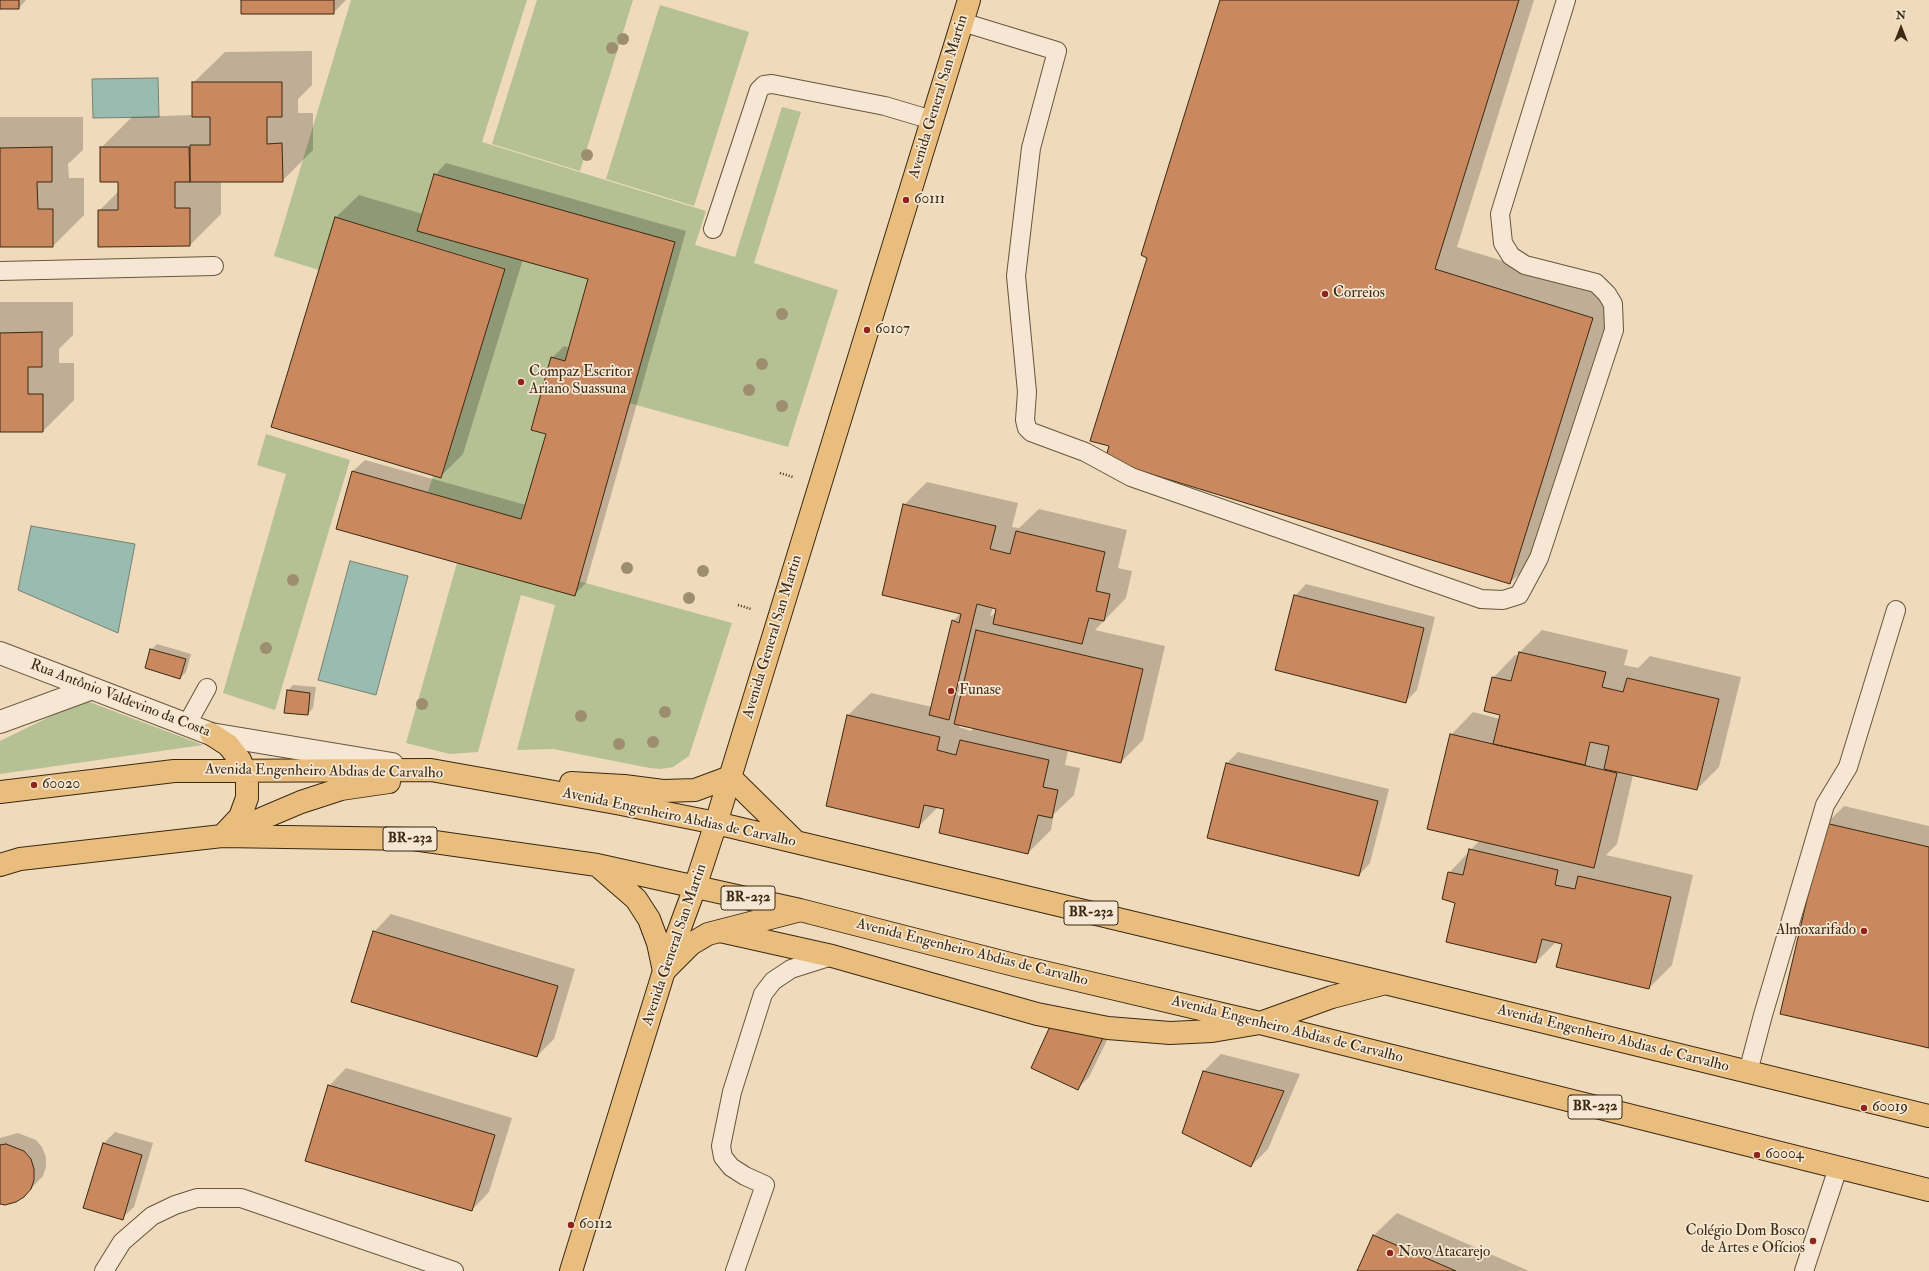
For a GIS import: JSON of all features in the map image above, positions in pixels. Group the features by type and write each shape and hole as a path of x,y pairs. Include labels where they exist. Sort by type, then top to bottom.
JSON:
{"main road":[{"name":"Avenida General San Martin","path":"571,1271 664,971 695,887 716,823 969,0"},
{"path":"211,734 228,745 240,760 247,779 247,798 240,817 222,836"},
{"name":"Avenida Engenheiro Abdias de Carvalho","path":"0,792 174,771 431,770 616,803 716,823 1385,983 1929,1116"},
{"path":"222,836 301,802 341,789 381,783 417,779 480,779 624,786 663,791 695,790 730,776 797,843"},
{"path":"616,803 663,791"},
{"name":"Avenida Engenheiro Abdias de Carvalho","path":"0,865 20,859 222,836 413,839 597,866 800,910 1018,966 1260,1023 1929,1190"},
{"path":"597,866 636,899 649,919 658,943 664,971"},
{"path":"664,971 692,944 708,934 800,910"},
{"path":"720,931 832,956 1037,1014 1108,1028 1170,1033 1212,1031 1260,1023 1332,997 1385,983"}],"street":[{"name":"Rua Antônio Valdevino da Costa","path":"0,653 186,726 211,734 431,770"},
{"path":"0,722 90,689"}],"lane":[{"path":"962,22 1057,51 1030,148 1016,276 1027,392 1025,420 1027,428 1030,432 1085,452 1131,478 1481,599 1502,600 1519,595 1539,558 1614,330 1613,304 1607,294 1596,283 1525,265 1511,256 1502,244 1500,214 1566,0"},
{"path":"713,229 759,90 764,84 772,84 885,106 932,120"},
{"path":"0,271 214,266"},
{"path":"1748,1072 1763,1015 1826,805 1848,766 1896,610"},
{"path":"186,726 207,688"},
{"path":"735,1271 765,1185 745,1176 731,1167 722,1157 721,1146 732,1092 763,994 774,980 791,969 832,956"},
{"path":"1804,1271 1838,1168"},
{"path":"104,1271 122,1242 152,1216 175,1204 197,1198 241,1198 454,1271"}],"green space":[{"path":"351,0 527,0 482,142 706,211 695,245 735,257 782,107 801,112 754,263 838,290 788,447 629,403 675,242 434,174 417,230 588,279 565,361 551,358 531,430 546,434 521,519 428,492 433,476 441,478 505,268 336,217 319,270 274,256"},
{"path":"537,0 633,0 580,171 492,144"},
{"path":"660,5 749,32 694,206 606,179"},
{"path":"266,434 350,460 275,710 223,693 286,474 257,465"},
{"path":"457,563 578,581 732,623 689,756 673,767 661,769 553,749 517,750 555,605 521,595 478,752 450,754 406,743"},
{"path":"84,700 203,745 0,774 0,741"}],"water":[{"path":"158,78 159,117 93,118 92,79"},
{"path":"31,526 135,544 118,633 18,590"},
{"path":"350,561 408,576 376,695 318,680"}],"building":[{"path":"0,0 19,0 19,9 0,9"},
{"path":"241,0 334,0 334,14 241,14"},
{"name":"Correios","path":"1220,0 1519,0 1435,269 1593,318 1510,584 1105,460 1109,446 1090,441 1147,258 1141,255"},
{"path":"192,82 282,82 282,117 267,117 267,144 282,143 283,182 190,182 190,145 210,145 210,117 192,117"},
{"path":"52,147 52,182 37,182 38,209 53,209 53,247 0,247 0,148"},
{"path":"100,147 189,147 190,182 175,182 175,208 190,208 190,246 98,247 98,210 118,210 118,182 100,182"},
{"path":"434,174 675,242 575,596 336,529 352,471 521,519 546,434 531,430 551,357 565,361 588,279 417,231"},
{"path":"335,217 505,269 441,478 271,427"},
{"path":"42,332 42,367 28,367 28,394 43,394 43,432 0,432 0,333"},
{"path":"903,504 996,526 990,549 1010,554 1016,531 1105,552 1096,591 1110,594 1104,621 1089,618 1082,644 993,624 996,609 977,604 949,720 929,715 952,620 959,623 961,614 882,595"},
{"path":"1294,595 1424,628 1406,703 1275,670"},
{"path":"976,630 1143,669 1121,763 954,724"},
{"path":"150,649 186,659 180,679 145,668"},
{"path":"1519,652 1606,672 1602,687 1623,692 1627,678 1719,699 1697,790 1604,769 1609,746 1590,742 1585,765 1493,744 1500,715 1484,711 1492,677 1511,681"},
{"path":"287,690 310,693 308,715 284,713"},
{"path":"847,715 940,737 937,750 956,755 960,740 1049,760 1043,787 1058,790 1052,818 1038,815 1028,854 939,833 944,809 924,805 919,828 826,806"},
{"path":"1450,734 1617,773 1594,868 1427,829"},
{"path":"1226,763 1378,801 1359,876 1207,838"},
{"name":"Almoxarifado","path":"1825,823 1929,847 1929,1048 1780,1014"},
{"path":"1469,849 1558,870 1555,885 1575,889 1578,876 1671,897 1649,989 1556,967 1562,944 1542,939 1536,963 1446,942 1455,903 1442,899 1448,872 1463,875"},
{"path":"373,931 558,986 537,1057 351,1002"},
{"path":"1052,1022 1104,1036 1078,1090 1031,1068"},
{"path":"1203,1071 1284,1091 1251,1167 1182,1133"},
{"path":"328,1085 495,1135 472,1211 305,1161"},
{"path":"103,1143 142,1155 123,1220 83,1208"},
{"path":"6,1144 24,1151 31,1159 34,1169 34,1180 31,1189 24,1197 16,1202 5,1205 0,1204 0,1145"},
{"name":"Novo Atacarejo","path":"1373,1235 1456,1271 1357,1271"}],"place":[{"name":"60111","path":"906,200"},
{"name":"Correios","path":"1325,294"},
{"name":"60107","path":"867,330"},
{"name":"Compaz Escritor Ariano Suassuna","path":"521,382"},
{"name":"Funase","path":"951,691"},
{"name":"60020","path":"34,785"},
{"name":"Almoxarifado","path":"1864,931"},
{"name":"60019","path":"1864,1108"},
{"name":"60004","path":"1757,1155"},
{"name":"60112","path":"571,1225"},
{"name":"Colégio Dom Bosco de Artes e Ofícios","path":"1813,1241"},
{"name":"Novo Atacarejo","path":"1390,1253"}]}
